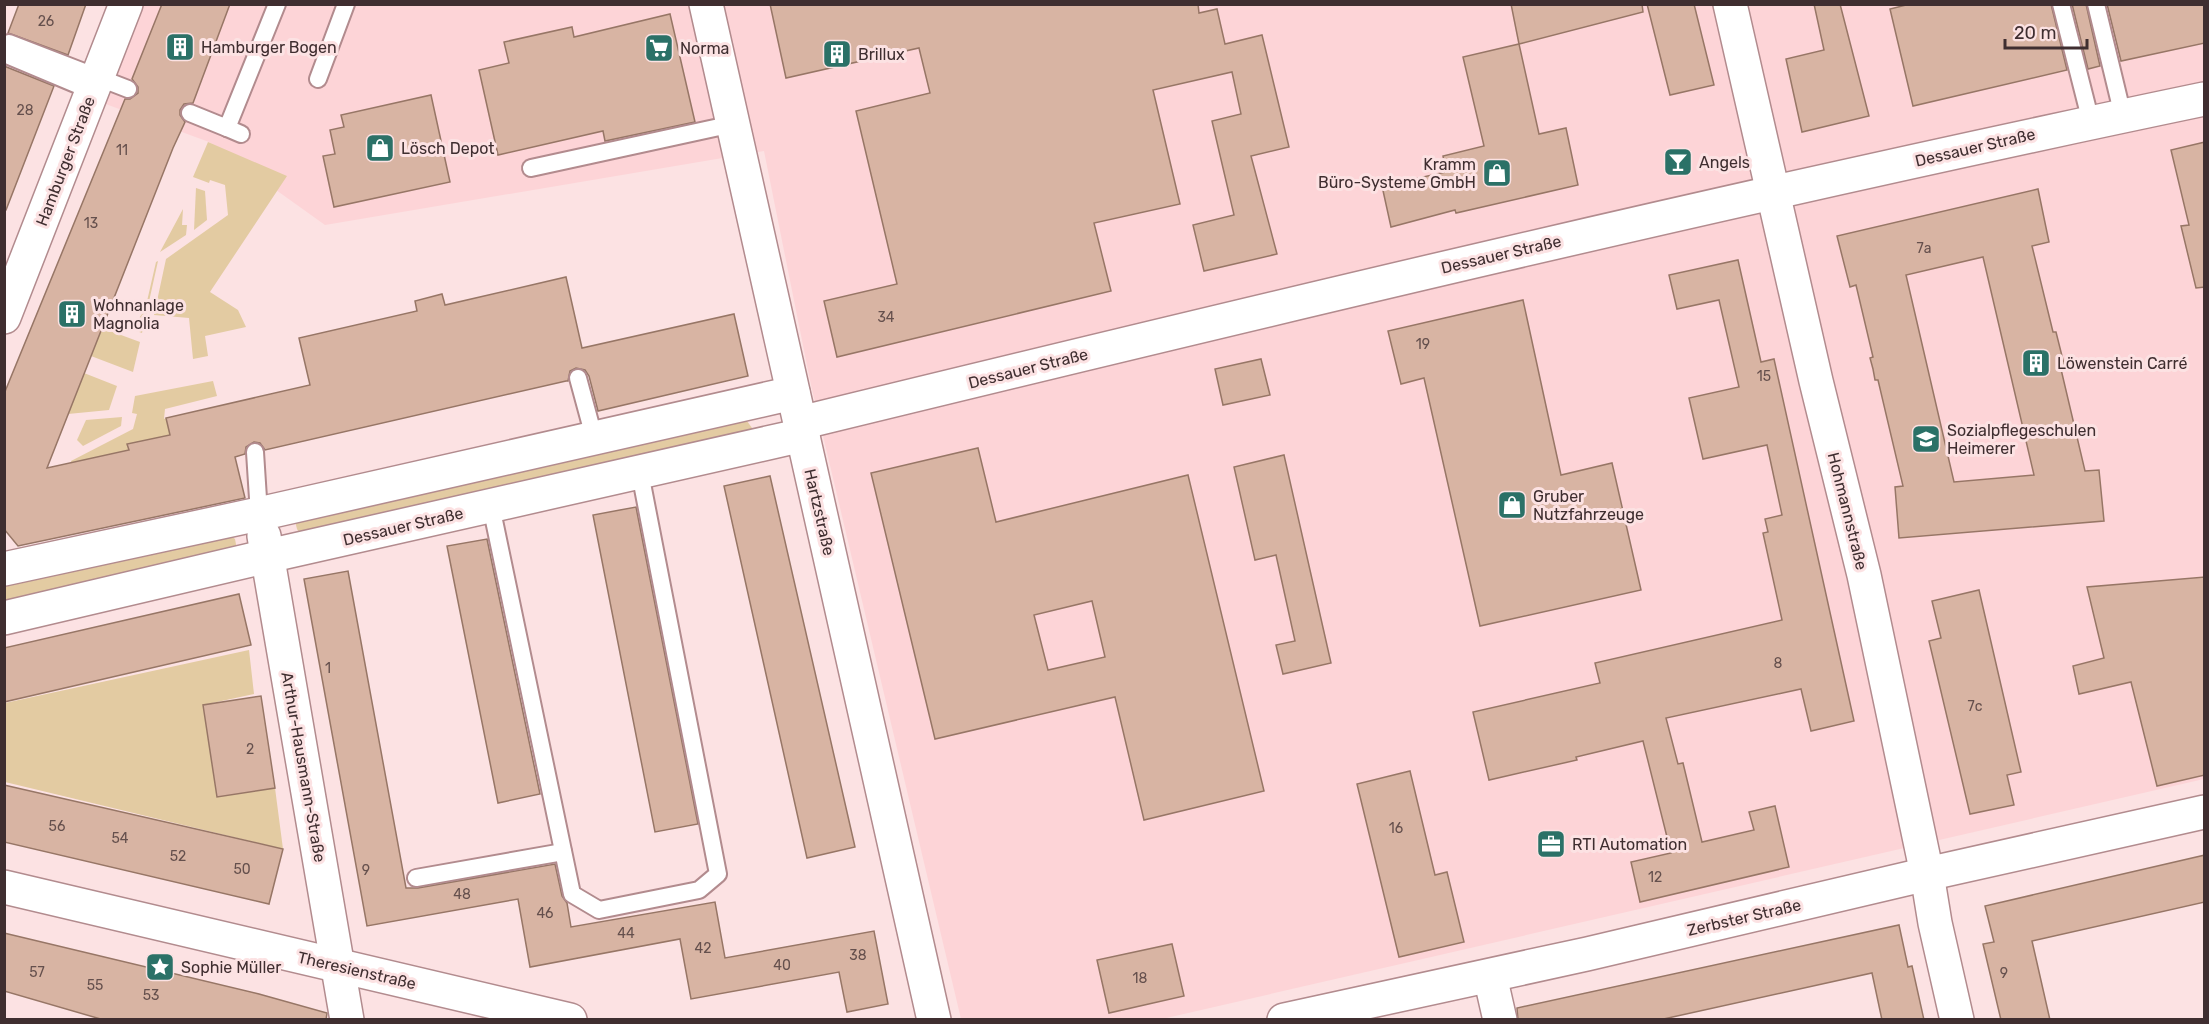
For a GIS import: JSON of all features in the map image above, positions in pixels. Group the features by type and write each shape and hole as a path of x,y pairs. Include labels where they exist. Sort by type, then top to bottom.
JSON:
{"street":[{"name":"Hamburger Straße","path":"4,317 126,4"},
{"name":"Hartzstraße","path":"706,4 934,1020"},
{"name":"Hohmannstraße","path":"1730,4 1816,381 1864,575 1935,922 1958,1020"},
{"name":"Dessauer Straße","path":"4,618 640,473 799,417 1453,265 2091,122 2205,99"},
{"name":"Dessauer Straße","path":"4,569 259,514 594,437 799,417"},
{"name":"Arthur-Hausmann-Straße","path":"259,514 347,1020"},
{"name":"Zerbster Straße","path":"1284,1020 1490,976 2205,812"},
{"name":"Theresienstraße","path":"4,887 570,1020"},
{"path":"1490,976 1500,1020"}],"lane":[{"path":"190,113 234,131 278,4"},
{"path":"318,79 346,4"},
{"path":"2061,4 2091,122"},
{"path":"2096,4 2123,116"},
{"path":"7,49 95,84 128,89"},
{"path":"531,168 733,124"},
{"path":"578,378 594,437"},
{"path":"255,452 259,514"},
{"path":"491,506 572,894 599,910 699,890 718,874 640,473"},
{"path":"416,878 563,852"}],"shaded area":[{"path":"142,4 2204,5 2204,779 1162,1019 961,1019 811,385 764,151 325,225 209,142 103,103"},
{"path":"208,142 287,176 210,292 238,310 246,327 205,336 208,356 193,359 189,318 154,315 166,259 228,215 225,185 210,180 209,183 193,177"},
{"path":"196,188 205,191 207,220 194,230"},
{"path":"183,209 182,225 187,225 186,235 160,252"},
{"path":"158,261 142,333 131,329 145,310"},
{"path":"102,328 140,342 133,372 91,356"},
{"path":"84,373 117,386 109,410 68,414"},
{"path":"213,381 217,396 165,409 164,419 166,418 172,441 128,445 129,450 76,462 72,472 71,461 133,429 137,414 132,413 135,396"},
{"path":"739,414 752,428 749,436 301,536 297,529 295,521"},
{"path":"122,417 121,426 83,446 77,440 86,420"},
{"path":"226,532 235,539 237,550 5,612 4,578"},
{"path":"249,650 254,694 203,705 217,797 275,788 283,849 5,782 5,703"}],"building":[{"path":"19,4 86,4 68,55 8,33"},
{"path":"162,4 230,4 193,103 184,104 180,110 180,115 185,122 47,468 129,450 127,444 170,435 166,418 310,385 299,338 417,311 415,301 442,294 445,305 566,277 582,348 734,314 748,376 598,411 589,376 585,370 576,368 570,371 568,381 265,450 260,443 254,442 246,447 245,454 235,457 245,498 18,546 4,529 4,394 125,99 130,99 138,93 138,87 132,79"},
{"path":"770,4 1198,4 1199,13 1217,9 1225,44 1262,35 1289,147 1251,156 1277,254 1204,271 1193,225 1234,215 1212,121 1241,114 1232,72 1153,90 1180,204 1094,223 1111,291 837,357 824,301 897,284 856,111 930,93 919,48 786,78"},
{"path":"1511,4 1642,4 1643,12 1519,44"},
{"path":"1647,4 1694,4 1714,85 1670,95"},
{"path":"1814,4 1840,4 1869,116 1802,132 1786,59 1824,50"},
{"path":"1910,4 2051,4 2067,70 1913,106 1890,9"},
{"path":"2072,4 2086,4 2100,66 2088,69"},
{"path":"2107,4 2205,4 2205,43 2121,61"},
{"path":"670,14 695,122 605,141 603,131 498,155 479,70 509,63 504,42 572,27 574,37"},
{"path":"1519,44 1539,134 1566,128 1578,185 1456,213 1455,210 1391,227 1382,186 1446,172 1443,156 1484,146 1463,57"},
{"path":"4,66 54,86 6,210 4,210"},
{"path":"431,95 450,182 334,207 323,156 335,154 330,130 344,127 341,115"},
{"path":"2205,142 2205,287 2196,288 2181,226 2189,225 2171,150"},
{"name":"Löwenstein Carré","path":"2038,189 2049,242 2032,246 2053,332 2056,332 2064,364 2060,365 2085,471 2099,470 2104,521 1899,538 1895,487 1903,486 1878,380 1875,380 1870,358 1873,357 1856,285 1850,287 1837,236","holes":["1983,257 2034,475 1954,482 1906,275"]},
{"path":"1738,260 1761,362 1774,359 1854,721 1811,731 1801,689 1666,718 1678,764 1683,763 1702,842 1754,830 1749,812 1775,806 1789,867 1640,902 1631,862 1671,853 1643,741 1576,757 1577,760 1489,780 1473,712 1600,683 1595,663 1782,620 1763,533 1768,532 1765,519 1782,515 1767,445 1703,459 1689,398 1739,387 1719,300 1677,309 1669,275"},
{"path":"1523,300 1561,475 1612,463 1641,590 1480,626 1424,378 1401,384 1388,331"},
{"path":"1261,359 1270,395 1223,405 1215,369"},
{"path":"978,448 996,522 1188,475 1264,791 1144,820 1115,697 935,739 871,473","holes":["1092,601 1105,657 1048,670 1034,615"]},
{"path":"1284,455 1331,663 1283,674 1276,645 1295,641 1276,555 1255,560 1234,467"},
{"path":"770,476 855,847 807,858 724,486"},
{"path":"636,507 698,824 655,832 593,515"},
{"path":"487,539 540,794 498,803 447,546"},
{"path":"348,571 406,888 418,888 555,864 562,896 567,903 571,927 715,902 725,958 874,931 888,1004 847,1012 839,972 691,999 680,939 530,967 518,899 367,926 304,579"},
{"path":"2205,577 2205,775 2157,786 2131,682 2079,694 2073,666 2104,658 2087,587"},
{"path":"1979,590 2021,772 2007,775 2014,805 1970,814 1929,641 1941,638 1932,601"},
{"path":"239,594 251,645 4,702 4,648"},
{"path":"261,696 275,788 217,797 203,705"},
{"path":"1410,771 1435,875 1447,872 1464,942 1399,957 1357,784"},
{"path":"4,785 283,849 269,904 4,842"},
{"path":"2205,855 2205,902 2032,941 2050,1020 2001,1020 1983,944 1994,942 1985,906"},
{"path":"1899,925 1908,967 1912,966 1924,1020 1882,1020 1872,973 1659,1020 1518,1020 1517,1008"},
{"path":"4,933 259,994 327,1013 326,1020 104,1020 4,991"},
{"path":"1172,944 1184,996 1109,1013 1097,960"}],"place":[{"name":"Hamburger Bogen","path":"180,47"},
{"name":"Norma","path":"659,48"},
{"name":"Brillux","path":"837,54"},
{"name":"Lösch Depot","path":"380,148"},
{"name":"Angels","path":"1678,162"},
{"name":"Kramm Büro-Systeme GmbH","path":"1497,173"},
{"name":"Wohnanlage Magnolia","path":"72,314"},
{"name":"Löwenstein Carré","path":"2036,363"},
{"name":"Sozialpflegeschulen Heimerer","path":"1926,439"},
{"name":"Gruber Nutzfahrzeuge","path":"1512,505"},
{"name":"RTI Automation","path":"1551,844"},
{"name":"Sophie Müller","path":"160,967"}]}
